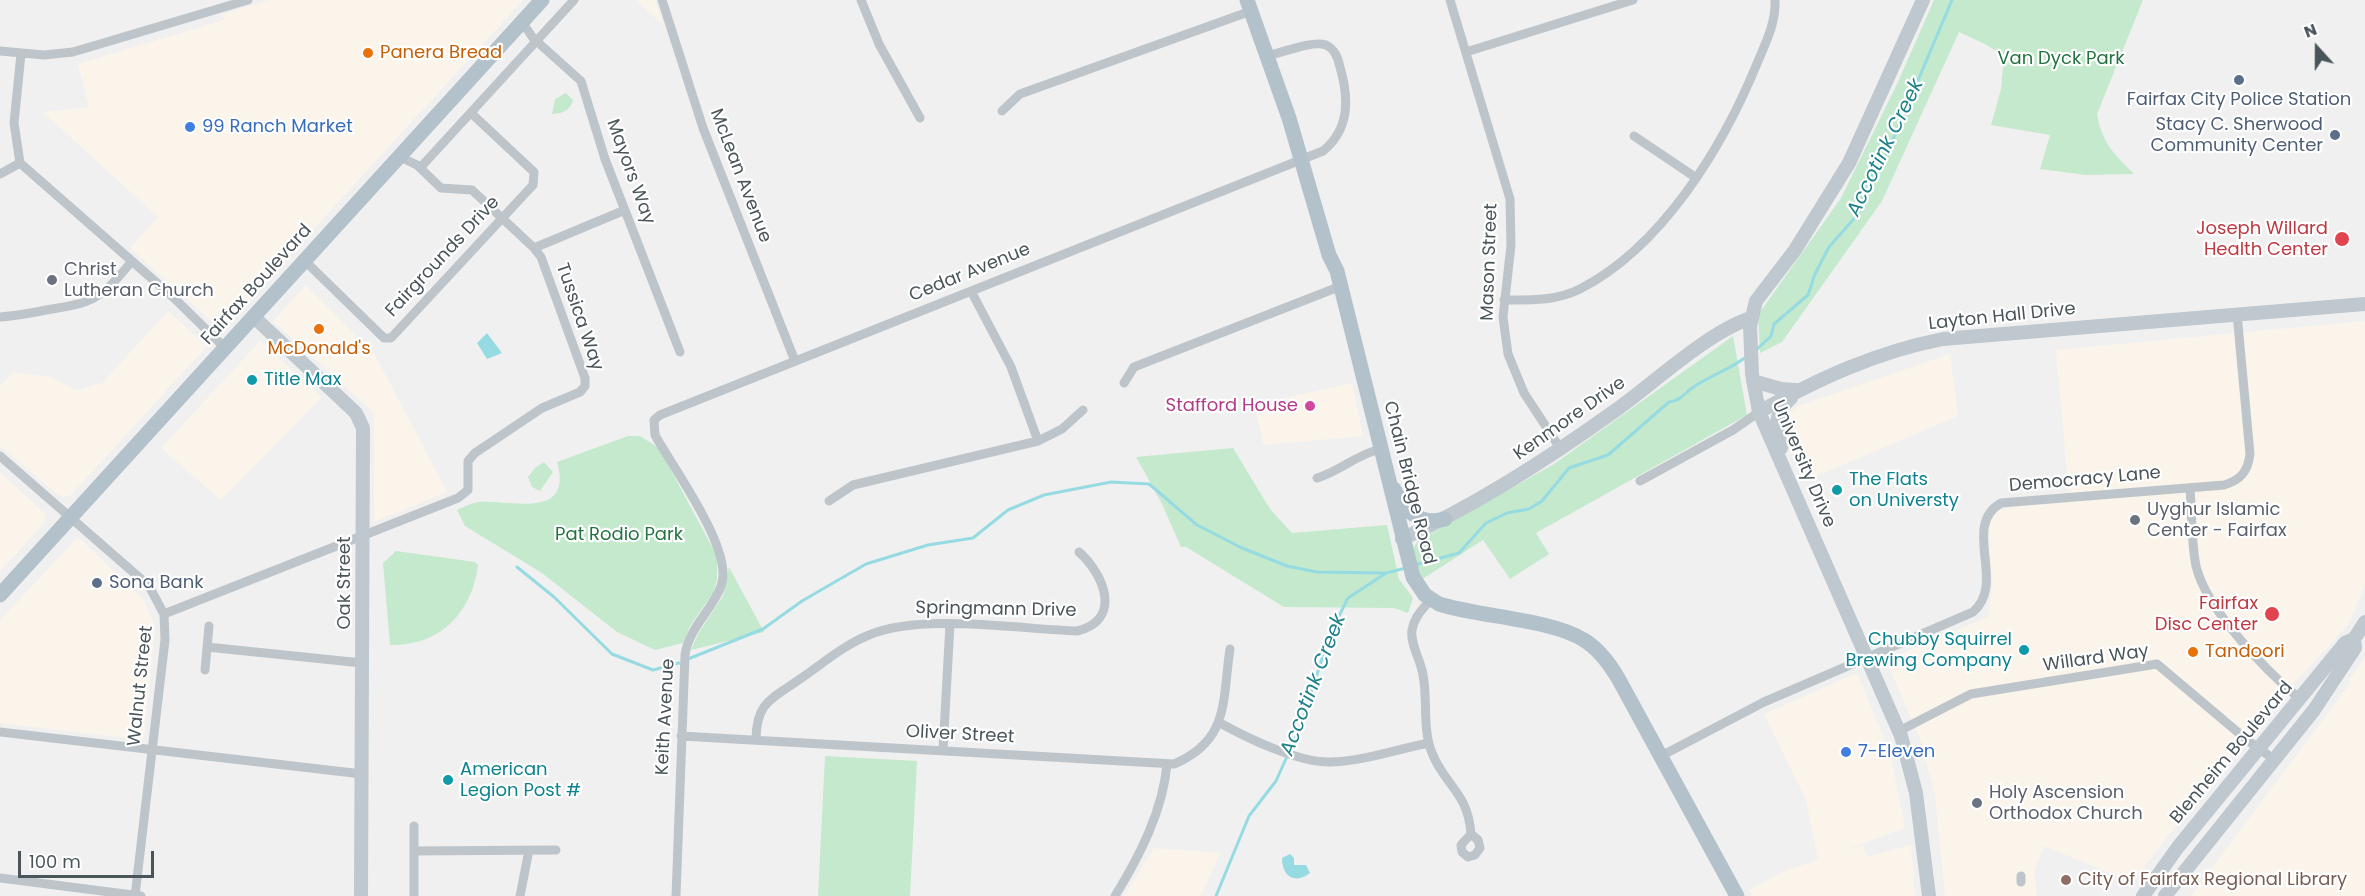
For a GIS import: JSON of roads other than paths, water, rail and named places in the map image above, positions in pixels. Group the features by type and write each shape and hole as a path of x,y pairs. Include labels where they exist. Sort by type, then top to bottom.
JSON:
{"main road":[{"name":"Fairfax Boulevard","path":"0,595 542,0"},
{"name":"Chain Bridge Road","path":"1249,5 1302,159 1341,286 1403,546 1413,577 1431,599"},
{"path":"1385,472 1396,495 1411,514 1426,522 1445,519"},
{"path":"1431,599 1452,608 1560,630 1584,639 1609,663 1737,896"}],"street":[{"path":"0,51 21,54 55,54 93,47 248,0"},
{"path":"420,168 574,0"},
{"name":"McLean Avenue","path":"662,0 703,128 795,361"},
{"path":"861,0 879,44 920,118"},
{"name":"Mason Street","path":"1450,0 1510,198 1511,245 1504,300 1504,337 1513,369 1524,393 1560,448"},
{"path":"1466,52 1633,0"},
{"path":"1504,300 1557,297 1601,277 1648,238 1695,177 1735,111 1771,29 1775,0"},
{"name":"University Drive","path":"1923,0 1849,163 1795,250 1756,301 1751,318 1750,337 1753,378 1759,412 1899,731 1916,793 1929,896"},
{"path":"1002,111 1020,94 1249,5"},
{"name":"Mayors Way","path":"522,22 537,41 581,81 605,159 680,352"},
{"name":"Cedar Avenue","path":"653,423 660,415 1323,151 1338,137 1348,96 1338,59 1333,50 1321,44 1267,56"},
{"path":"21,54 14,123 20,163 132,261 225,348"},
{"name":"Fairgrounds Drive","path":"305,261 388,339 532,185 534,172 471,112"},
{"path":"1634,136 1695,177"},
{"name":"Tussica Way","path":"363,536 458,498 468,490 468,461 475,453 542,408 580,392 585,386 585,378 541,257 534,248 472,190 441,188 420,168 400,156"},
{"path":"0,174 20,163"},
{"path":"534,248 625,210"},
{"path":"0,317 77,307 96,297 116,280 132,261"},
{"path":"1124,383 1134,367 1341,286"},
{"path":"971,291 1011,368 1038,441"},
{"name":"Layton Hall Drive","path":"1640,481 1798,391 1842,369 1880,354 1943,339 2365,304"},
{"name":"Democracy Lane","path":"1662,756 1764,702 1967,616 1979,607 1987,592 1983,525 1990,509 2001,503 2190,488 2232,483 2243,475 2249,462 2237,314"},
{"name":"Oak Street","path":"254,317 360,419 363,434 361,896"},
{"name":"Kenmore Drive","path":"1403,546 1560,448 1721,331 1751,318"},
{"path":"1753,378 1781,389 1798,391"},
{"path":"1785,468 1776,421 1780,408 1798,391"},
{"path":"829,501 853,485 1038,441 1062,429 1083,410"},
{"name":"Keith Avenue","path":"653,423 655,435 716,541 724,567 719,590 692,633 686,648 676,896"},
{"path":"1317,478 1337,470 1358,456 1380,450"},
{"name":"Walnut Street","path":"0,456 149,586 164,614 165,640 135,896"},
{"path":"2190,488 2196,565 2205,589 2258,661 2300,699"},
{"path":"164,614 363,536"},
{"name":"Springmann Drive","path":"756,740 757,719 762,707 855,642 880,631 903,625 950,624 1077,631 1093,624 1104,609 1103,588 1092,564 1079,552"},
{"path":"1431,599 1417,615 1412,630 1413,643 1424,676 1429,743 1437,764 1463,799 1470,820 1471,834"},
{"name":"Blenheim Boulevard","path":"2143,896 2178,847 2345,643 2354,639 2365,622"},
{"path":"944,750 950,624"},
{"path":"205,670 209,626"},
{"name":"Blenheim Boulevard","path":"2165,896 2314,711 2355,648 2354,639"},
{"path":"207,647 362,663"},
{"path":"1230,649 1220,723 1318,762 1337,762 1429,743"},
{"name":"Willard Way","path":"1899,731 1971,694 2157,664 2275,760"},
{"name":"Oliver Street","path":"681,736 1167,765 1199,752 1220,723"},
{"path":"0,732 362,774"},
{"path":"1115,896 1135,862 1154,818 1166,780 1167,765"},
{"path":"414,826 414,896"},
{"path":"520,896 529,850"},
{"path":"414,851 556,850"},
{"path":"0,878 141,896"}],"water":[{"path":"487,333 502,353 487,359 477,343"},
{"path":"1290,854 1294,858 1294,865 1306,865 1310,873 1299,878 1290,877 1284,870 1282,858"}],"waterway":[{"name":"Accotink Creek","path":"1756,350 1771,336 1774,324 1808,295 1815,274 1829,247 1858,214 1866,184 1889,149 1952,0"},
{"name":"Accotink Creek","path":"1415,565 1459,553 1486,523 1507,513 1529,509 1542,501 1569,468 1608,455 1669,402 1679,399 1692,388 1746,357"},
{"path":"688,659 763,629 802,601 866,564 928,545 973,538 1008,510 1044,495 1111,482 1149,484 1197,525 1242,548 1287,566 1317,572 1384,573"},
{"path":"517,567 554,597 612,654 653,670 679,663"},
{"name":"Accotink Creek","path":"1216,896 1249,816 1276,781 1302,723 1329,636 1348,598 1386,573 1406,568"}],"place":[{"name":"Panera Bread","path":"368,53"},
{"name":"Fairfax City Police Station","path":"2239,80"},
{"name":"99 Ranch Market","path":"190,127"},
{"name":"Stacy C. Sherwood Community Center","path":"2335,135"},
{"name":"Joseph Willard Health Center","path":"2342,239"},
{"name":"Christ Lutheran Church","path":"52,280"},
{"name":"McDonald's","path":"319,329"},
{"name":"Title Max","path":"252,380"},
{"name":"Stafford House","path":"1310,406"},
{"name":"The Flats on Universty","path":"1837,490"},
{"name":"Uyghur Islamic Center - Fairfax","path":"2135,520"},
{"name":"Sona Bank","path":"97,583"},
{"name":"Fairfax Disc Center","path":"2272,614"},
{"name":"Chubby Squirrel Brewing Company","path":"2024,650"},
{"name":"Tandoori","path":"2193,652"},
{"name":"7-Eleven","path":"1846,752"},
{"name":"American Legion Post #","path":"448,780"},
{"name":"Holy Ascension Orthodox Church","path":"1977,803"},
{"name":"City of Fairfax Regional Library","path":"2066,880"}],"park label":[{"name":"Van Dyck Park","path":"2061,59"},
{"name":"Pat Rodio Park","path":"619,535"}]}
